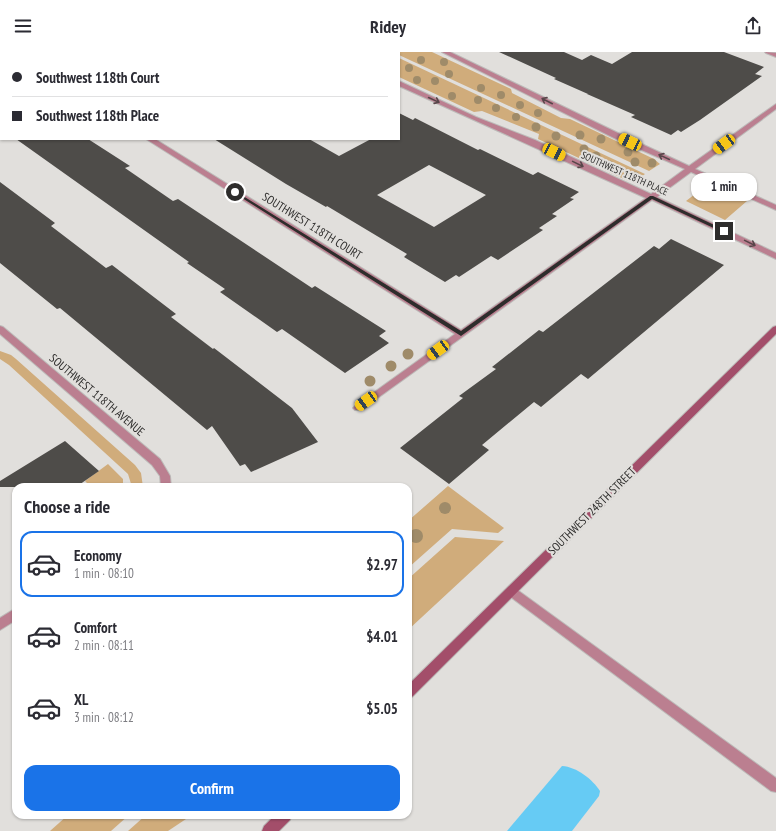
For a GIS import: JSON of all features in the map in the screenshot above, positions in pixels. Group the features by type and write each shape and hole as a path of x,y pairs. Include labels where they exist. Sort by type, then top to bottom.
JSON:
{"street":[{"path":"445,52 689,169 776,208"},
{"path":"768,52 776,55"},
{"name":"SOUTHWEST 118TH PLACE","path":"400,83 652,197 776,256"},
{"path":"358,408 776,106"},
{"name":"SOUTHWEST 118TH COURT","path":"152,140 461,334"},
{"name":"SOUTHWEST 118TH AVENUE","path":"0,329 156,462 165,476 166,483"},
{"name":"SOUTHWEST 248TH STREET","path":"412,689 512,592 647,455 776,330"},
{"path":"512,592 776,786"},
{"path":"0,625 12,617"},
{"path":"269,831 281,819"}],"shaded area":[{"path":"400,52 432,52 511,89 512,93 561,118 570,119 654,159 660,164 649,171 400,55"},
{"path":"400,58 645,174 635,182 626,180 538,139 539,134 482,111 474,112 400,77"},
{"path":"708,184 747,201 725,220 686,201"},
{"path":"0,351 11,355 16,359 135,465 141,473 142,483 131,483 128,474 9,365 0,359"},
{"path":"108,464 123,479 123,483 87,483 85,481"},
{"path":"448,486 504,528 498,533 452,529 412,564 412,518"},
{"path":"455,537 504,541 412,626 412,575"},
{"path":"64,819 124,819 111,831 50,831"},
{"path":"142,819 186,819 168,831 128,831"}],"water":[{"path":"562,766 584,774 600,791 599,796 572,831 507,831"}],"building":[{"path":"499,52 564,52 582,60 591,55 612,64 632,52 724,52 764,67 755,74 762,76 700,120 681,132 678,130 671,135 631,117 635,115 554,79 556,78"},
{"path":"400,114 413,120 415,118 478,150 480,149 533,175 538,172 579,192 570,198 574,199 552,214 557,216 539,228 543,230 498,260 491,256 459,277 456,275 445,282 404,257 407,254 327,206 326,207 286,184 216,140 311,140 339,156 369,140 400,140","holes":["429,165 486,195 434,227 377,195"]},
{"path":"17,140 90,140 130,166 125,168 173,201 178,199 312,288 315,286 386,331 379,336 389,343 345,373 282,329 277,332 220,292 225,289 187,263 189,262"},
{"path":"0,182 55,223 51,226 106,268 112,265 176,314 171,317 292,408 318,442 251,472 245,464 240,466 212,426 207,430 60,308 57,309 0,263"},
{"path":"671,239 724,265 588,379 581,374 541,407 534,402 482,445 489,450 449,484 400,448 463,398 459,396 496,369 492,367 539,330 543,332 654,246 659,249"},
{"path":"65,441 99,471 82,483 12,483 12,487 0,487 0,481"}],"route":[{"path":"235,192 461,334 652,197 724,231"}]}
